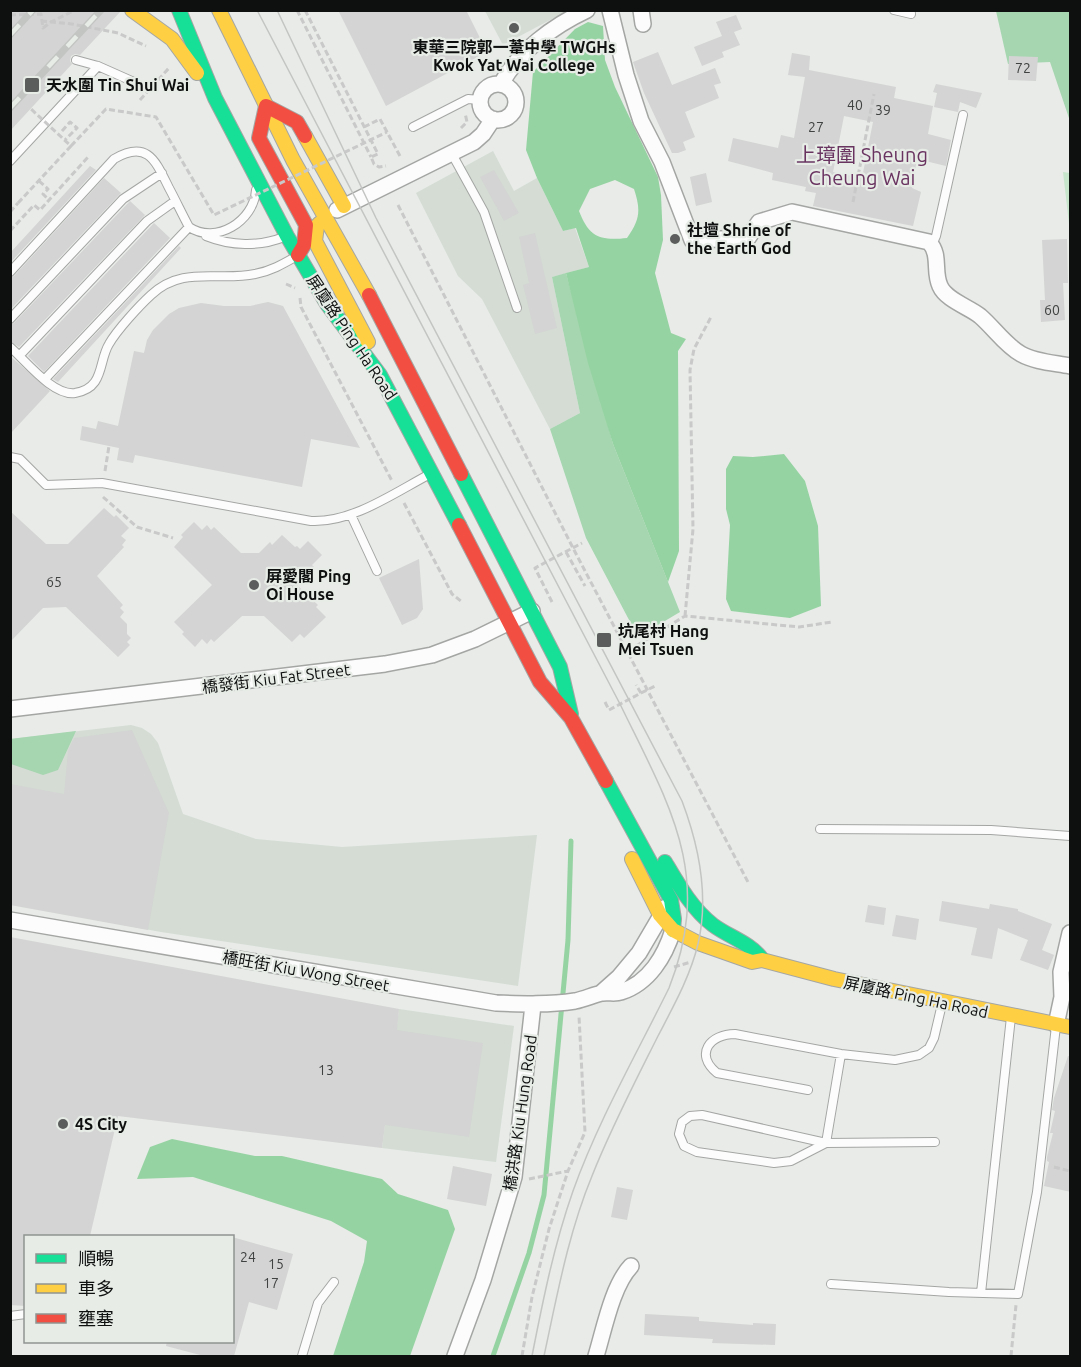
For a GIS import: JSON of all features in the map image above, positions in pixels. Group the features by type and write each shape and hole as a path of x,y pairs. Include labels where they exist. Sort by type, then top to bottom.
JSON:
{"street":[{"path":"132,10 171,39 215,98"},
{"name":"屏廈路 Ping Ha Road","path":"179,10 215,98 286,236 327,304 380,375 540,682 572,718 623,814 640,818 676,895 707,921 756,950 762,960"},
{"name":"屏廈路 Ping Ha Road","path":"219,10 293,160 328,218 560,667 572,718"},
{"path":"501,84 516,61 526,51 587,10"},
{"path":"610,10 626,75 641,121 662,162 692,240 748,238 759,222 792,212 929,242 935,249 940,286 945,293 979,315 1021,354 1071,366"},
{"path":"501,84 514,93 517,101 510,117 501,120 486,116 481,108 480,100 487,88 501,84"},
{"path":"298,255 304,245 306,225 260,138 266,106 297,122 344,206"},
{"path":"286,236 306,225 328,218 344,206 474,142 483,134 493,119"},
{"path":"298,255 315,241 328,218"},
{"path":"315,241 365,336 380,375"},
{"name":"橋發街 Kiu Fat Street","path":"10,709 385,664 432,655 475,639 532,611"},
{"path":"617,831 623,814"},
{"name":"屏廈路 Ping Ha Road","path":"627,850 660,915 673,930 698,943 752,962 762,960 834,979 1064,1026"},
{"path":"673,930 676,895"},
{"name":"橋旺街 Kiu Wong Street","path":"10,920 496,1003 576,1007 601,993 619,977 639,953 660,915 676,895"},
{"name":"橋旺街 Kiu Wong Street","path":"601,993 618,993 641,981 657,964 673,930"},
{"path":"1064,1026 1061,972 1071,933"},
{"name":"橋洪路 Kiu Hung Road","path":"455,1356 483,1280 514,1177 538,1005"},
{"path":"596,1356 616,1292 625,1271 631,1266"}],"lane":[{"path":"894,10 911,14"},
{"path":"76,60 98,66 134,82"},
{"path":"10,161 98,66"},
{"path":"413,127 468,99 480,100"},
{"path":"932,245 936,236 963,115"},
{"path":"10,272 114,159 124,153 136,151 147,154 157,162 189,227 199,233 223,242 238,244 272,242 286,236"},
{"path":"452,154 483,212 517,308"},
{"path":"10,319 123,199 162,173"},
{"path":"199,233 212,234 239,222 255,201 256,179"},
{"path":"20,355 147,221 175,201"},
{"path":"45,379 189,227"},
{"path":"10,346 56,389 74,393 92,385 102,369 110,342 151,294 166,284 182,277 200,275 236,277 256,274 277,268 298,255"},
{"path":"10,457 20,459 46,485 102,483 310,521 331,521 351,515 433,473"},
{"path":"351,515 377,571"},
{"path":"819,829 991,830 1071,836"},
{"path":"808,1090 717,1073 709,1066 706,1053 710,1042 723,1034 735,1034 841,1054 896,1060 919,1055 928,1048 934,1038 942,1002"},
{"path":"981,1293 1011,1017"},
{"path":"831,1284 1018,1294 1064,1026"},
{"path":"825,1143 841,1054"},
{"path":"825,1143 791,1161 774,1163 697,1152 684,1146 679,1134 682,1122 690,1116 702,1115 825,1143 935,1142"},
{"path":"302,1356 318,1303 334,1282"}],"path":[{"path":"10,15 41,14 43,28 75,10"},
{"path":"297,10 374,164 379,167 386,166 401,158 380,118 364,127"},
{"path":"305,10 378,154 371,157"},
{"path":"41,21 72,24 118,33 149,47"},
{"path":"140,100 165,72"},
{"path":"853,202 874,94"},
{"path":"461,103 467,122 461,128"},
{"path":"31,109 71,146"},
{"path":"10,212 106,109 156,117 214,215 387,132"},
{"path":"62,131 70,122 77,128 65,140"},
{"path":"10,231 34,205 40,210 89,156"},
{"path":"39,181 48,189 43,194 49,200"},
{"path":"398,205 573,548 749,884"},
{"path":"301,307 452,594 462,602"},
{"path":"685,616 693,529 690,370 694,349 711,317"},
{"path":"109,446 100,495 137,527 173,538"},
{"path":"552,602 535,567 582,543"},
{"path":"566,552 585,586"},
{"path":"636,646 685,616 799,627 832,622"},
{"path":"636,684 641,693"},
{"path":"604,702 609,710 657,686"},
{"path":"522,1356 539,1264 568,1171 585,1132 576,1007"},
{"path":"1040,1164 1071,1171"},
{"path":"528,1180 568,1171"},
{"path":"1011,1356 1018,1294"}],"shaded area":[{"name":"東華三院郭一葦中學 TWGHs Kwok Yat Wai College","path":"485,11 567,11 503,45"},
{"path":"996,11 1070,11 1070,121 1050,62 1008,64"},
{"path":"588,22 603,26 605,60 615,87 658,177 663,240 655,273 671,333 686,339 678,351 679,551 668,582 613,444 588,363 566,273 589,267 576,228 563,231 526,150 533,72 575,29","holes":["615,180 634,189 638,203 638,215 635,226 627,238 603,238 591,232 579,211 590,189"]},
{"path":"493,151 514,191 537,178 563,231 575,228 589,267 552,277 580,413 550,429 482,299 458,276 416,193"},
{"path":"1063,172 1070,173 1070,232"},
{"path":"566,273 613,444 680,612 638,637 586,538 550,429 580,413 552,277"},
{"path":"784,454 805,481 818,526 821,606 790,618 731,611 726,599 730,525 726,509 726,469 733,456"},
{"path":"131,725 151,734 158,743 183,814 256,839 342,847 537,835 518,986 161,932 11,904 10,739"},
{"path":"76,731 58,770 43,775 11,764 10,739"},
{"path":"399,1009 514,1026 496,1162 382,1148"},
{"path":"172,1139 255,1156 282,1156 382,1179 398,1194 448,1210 455,1229 410,1356 333,1356 364,1262 367,1241 331,1221 193,1177 137,1179 150,1147"}],"building":[{"name":"天水圍 Tin Shui Wai","path":"10,10 120,10 120,12 80,55 71,56 72,64 10,131"},
{"path":"338,10 466,10 487,52 386,106"},
{"path":"736,15 742,29 734,32 740,45 722,52 724,57 702,66 694,47 722,36 716,22"},
{"path":"658,52 672,85 715,68 721,83 714,85 719,98 685,112 695,137 683,142 686,150 678,153 672,153 644,93 633,62"},
{"path":"792,53 810,56 809,70 896,87 894,98 933,106 928,134 951,140 946,166 917,159 912,188 921,192 913,226 813,206 816,193 805,191 806,187 772,180 773,173 728,161 733,138 778,148 781,135 794,138 805,77 788,75","holes":["844,116 873,122 862,178 833,172"]},
{"path":"1009,56 1038,57 1036,81 1008,80"},
{"path":"936,84 982,93 976,108 960,102 958,112 934,107 937,93 933,92"},
{"path":"90,166 96,170 10,263 10,253"},
{"path":"494,170 519,213 504,221 480,177"},
{"path":"706,173 712,202 696,206 690,177"},
{"path":"104,178 121,193 10,310 10,278"},
{"path":"130,201 145,215 19,347 10,341 10,325"},
{"path":"154,223 170,238 44,372 28,356"},
{"path":"535,233 557,328 535,334 523,285 529,283 519,237"},
{"path":"1067,239 1068,283 1063,283 1065,320 1041,322 1040,300 1045,300 1042,240"},
{"path":"179,246 181,248 58,382 53,379"},
{"path":"268,302 283,306 360,448 311,439 302,487 135,455 133,463 117,460 119,448 80,440 82,426 96,429 98,421 118,426 134,351 144,353 147,340 153,330 169,314 179,308 201,303 250,306"},
{"path":"10,356 50,391 10,434"},
{"path":"104,508 114,517 116,515 129,528 121,536 126,540 122,545 124,547 97,576 123,605 120,608 124,612 120,617 127,624 127,634 131,638 127,642 130,645 118,657 66,607 43,608 11,641 10,511 46,544 68,544"},
{"name":"屏愛閣 Ping Oi House","path":"194,522 202,530 207,525 211,530 214,527 241,553 259,553 270,542 272,545 282,535 300,549 308,541 322,555 312,565 314,567 296,584 318,605 316,607 326,617 304,638 300,634 292,642 264,616 242,616 214,642 211,639 207,644 202,639 195,647 174,622 212,585 174,547 183,537 181,535"},
{"path":"419,559 423,609 417,618 402,625 379,578"},
{"path":"132,730 169,813 148,930 10,905 10,784 64,794 68,751 74,738"},
{"path":"942,901 989,909 990,904 1018,909 1018,911 1052,924 1042,950 1054,955 1048,970 1020,960 1028,940 998,928 992,959 971,955 977,928 939,921"},
{"path":"868,905 886,908 884,925 865,922"},
{"path":"896,915 919,919 916,940 892,936"},
{"name":"4S City","path":"10,937 399,1009 397,1030 483,1043 469,1137 385,1125 382,1148 118,1116 90,1235 24,1235 24,1306 10,1305"},
{"path":"1068,1056 1071,1057 1071,1192 1044,1186 1049,1162 1047,1157 1053,1133 1050,1133 1055,1111 1052,1110 1054,1098"},
{"path":"453,1166 492,1174 486,1206 447,1199"},
{"path":"617,1187 633,1190 627,1220 611,1217"},
{"path":"234,1238 293,1254 277,1310 249,1302 234,1356 204,1356 166,1346 167,1343 234,1343"},
{"path":"645,1314 699,1317 699,1321 753,1325 753,1323 776,1324 775,1345 712,1343 713,1339 644,1335"}],"waterway":[{"path":"493,1356 529,1253 544,1195 568,940 571,841"}],"tram line":[{"path":"257,10 620,704 655,775 680,841 686,875 687,910 682,947 669,988 606,1114 573,1191 555,1252 532,1356"},
{"path":"277,10 376,218 682,801 701,872 703,908 695,956 681,992 599,1158 576,1220 544,1356"}],"railway":[{"path":"10,35 33,10"},
{"path":"10,108 101,10"}],"traffic: fast":[{"path":"179,10 215,98 287,236 327,304 380,375 459,525"},
{"path":"461,474 560,667 571,714"},
{"path":"606,781 671,900 673,930"},
{"path":"665,862 698,912 719,929 751,948 762,959"}],"traffic: slow":[{"path":"132,10 172,39 197,73"},
{"path":"219,10 293,160 369,295"},
{"path":"305,136 344,206"},
{"path":"320,223 317,226 315,241 368,342"},
{"path":"632,859 660,915 673,930 698,943 752,962 762,960 834,979 1070,1027"}],"traffic: jam":[{"path":"298,255 304,245 306,225 259,138 266,106 297,122 305,136"},
{"path":"369,295 461,474"},
{"path":"459,525 540,682 571,718 606,781"}],"place":[{"name":"東華三院郭一葦中學 TWGHs Kwok Yat Wai College","path":"514,28"},
{"name":"天水圍 Tin Shui Wai","path":"32,85"},
{"name":"社壇 Shrine of the Earth God","path":"675,239"},
{"name":"屏愛閣 Ping Oi House","path":"254,585"},
{"name":"坑尾村 Hang Mei Tsuen","path":"604,640"},
{"name":"4S City","path":"63,1124"}],"district":[{"name":"上璋圍 Sheung Cheung Wai","path":"862,166"}]}
